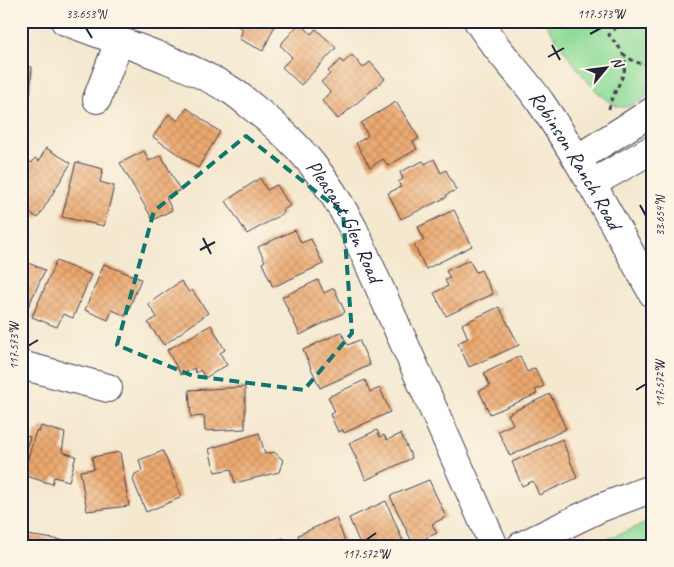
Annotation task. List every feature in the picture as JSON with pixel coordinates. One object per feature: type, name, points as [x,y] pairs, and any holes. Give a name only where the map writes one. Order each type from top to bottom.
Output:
[{"type":"street","name":"Pleasant Glen Road","points":[[65,21],[166,59],[228,88],[274,123],[309,158],[335,194],[353,228],[494,546]]},
{"type":"street","name":"Robinson Ranch Road","points":[[477,26],[540,102],[577,159],[653,294]]},
{"type":"street","points":[[97,99],[119,42]]},
{"type":"street","points":[[577,159],[653,111]]},
{"type":"street","points":[[591,184],[653,149]]},
{"type":"street","points":[[21,365],[108,388]]},
{"type":"street","points":[[521,546],[600,508],[653,488]]},
{"type":"path","points":[[622,21],[609,35],[623,54],[635,62],[648,65],[653,58]]},
{"type":"path","points":[[620,133],[608,115],[615,90],[625,75],[623,54]]},
{"type":"highlighted area","points":[[246,136],[343,213],[352,333],[304,390],[193,376],[117,345],[154,211]]},
{"type":"green space","points":[[544,21],[653,21],[653,92],[636,103],[625,107],[615,105],[604,98],[569,58]]},
{"type":"green space","points":[[653,520],[653,546],[591,546]]},
{"type":"building","points":[[227,21],[277,21],[263,51],[239,39],[243,29]]},
{"type":"building","points":[[300,23],[311,34],[316,29],[336,48],[301,85],[282,67],[292,57],[280,45]]},
{"type":"building","points":[[352,55],[363,68],[370,62],[385,79],[338,119],[322,101],[330,92],[321,82],[330,74],[328,71],[341,60],[343,63]]},
{"type":"building","points":[[21,67],[32,67],[30,93],[21,93]]},
{"type":"building","points":[[396,102],[419,138],[413,142],[417,149],[388,166],[383,159],[370,167],[356,143],[368,136],[361,123]]},
{"type":"building","points":[[24,108],[27,132],[21,133],[21,109]]},
{"type":"building","points":[[187,108],[220,132],[198,168],[153,137],[169,114],[178,121]]},
{"type":"building","points":[[46,148],[71,163],[38,218],[21,208],[21,193],[24,188],[21,187],[21,165],[25,159],[32,163],[35,158],[39,161]]},
{"type":"building","points":[[144,151],[149,161],[161,155],[180,190],[166,197],[172,210],[153,220],[120,163]]},
{"type":"building","points":[[434,159],[441,173],[446,170],[456,190],[446,195],[447,197],[401,219],[388,193],[401,187],[398,182],[403,179],[400,172],[423,161],[425,164]]},
{"type":"building","points":[[76,162],[103,169],[100,182],[114,186],[104,226],[62,217]]},
{"type":"building","points":[[260,178],[267,190],[277,185],[290,206],[283,210],[284,213],[247,234],[226,201]]},
{"type":"building","points":[[454,210],[472,246],[426,269],[414,245],[424,240],[418,227]]},
{"type":"building","points":[[295,230],[301,243],[311,239],[323,264],[273,287],[262,263],[265,261],[258,247]]},
{"type":"building","points":[[21,260],[45,270],[23,318],[21,317]]},
{"type":"building","points":[[469,260],[476,272],[481,270],[493,294],[446,316],[434,293],[448,286],[445,280],[450,278],[446,271]]},
{"type":"building","points":[[56,261],[91,275],[73,318],[63,314],[57,327],[32,317]]},
{"type":"building","points":[[104,264],[141,279],[126,316],[112,310],[108,320],[85,310]]},
{"type":"building","points":[[318,280],[324,293],[334,288],[345,312],[300,335],[282,297]]},
{"type":"building","points":[[181,281],[189,292],[192,290],[208,313],[164,345],[148,323],[157,317],[148,304]]},
{"type":"building","points":[[499,307],[519,345],[469,367],[458,343],[468,338],[462,324]]},
{"type":"building","points":[[211,325],[225,350],[220,353],[227,365],[205,378],[200,370],[196,373],[194,368],[181,375],[167,350]]},
{"type":"building","points":[[341,332],[348,345],[359,340],[370,365],[320,388],[303,350]]},
{"type":"building","points":[[520,356],[527,372],[535,368],[544,386],[535,390],[537,394],[490,414],[479,391],[490,386],[484,373]]},
{"type":"building","points":[[365,380],[370,392],[380,388],[390,412],[344,433],[343,430],[338,432],[330,414],[335,412],[328,397]]},
{"type":"building","points":[[245,387],[245,429],[205,431],[204,416],[191,417],[189,390]]},
{"type":"building","points":[[550,394],[566,429],[510,456],[498,431],[513,424],[508,414]]},
{"type":"building","points":[[41,426],[65,433],[62,452],[76,456],[69,481],[54,477],[52,484],[23,475],[36,431],[39,432]]},
{"type":"building","points":[[377,430],[380,437],[384,435],[387,440],[401,434],[412,458],[366,480],[349,443]]},
{"type":"building","points":[[259,433],[265,454],[274,452],[283,460],[279,472],[235,483],[231,469],[215,472],[209,449]]},
{"type":"building","points":[[21,434],[30,437],[21,461]]},
{"type":"building","points":[[562,439],[577,478],[539,495],[533,481],[522,486],[512,462]]},
{"type":"building","points":[[163,451],[182,497],[146,512],[133,480],[135,474],[142,471],[139,460]]},
{"type":"building","points":[[120,452],[129,506],[87,511],[80,471],[94,469],[92,457]]},
{"type":"building","points":[[429,480],[446,517],[432,524],[437,533],[413,544],[390,496]]},
{"type":"building","points":[[386,501],[405,546],[361,546],[349,518]]},
{"type":"building","points":[[336,518],[347,546],[302,546],[298,535]]},
{"type":"building","points":[[26,535],[68,541],[67,546],[24,546]]},
{"type":"building","points":[[284,538],[286,546],[257,546],[257,545]]}]
